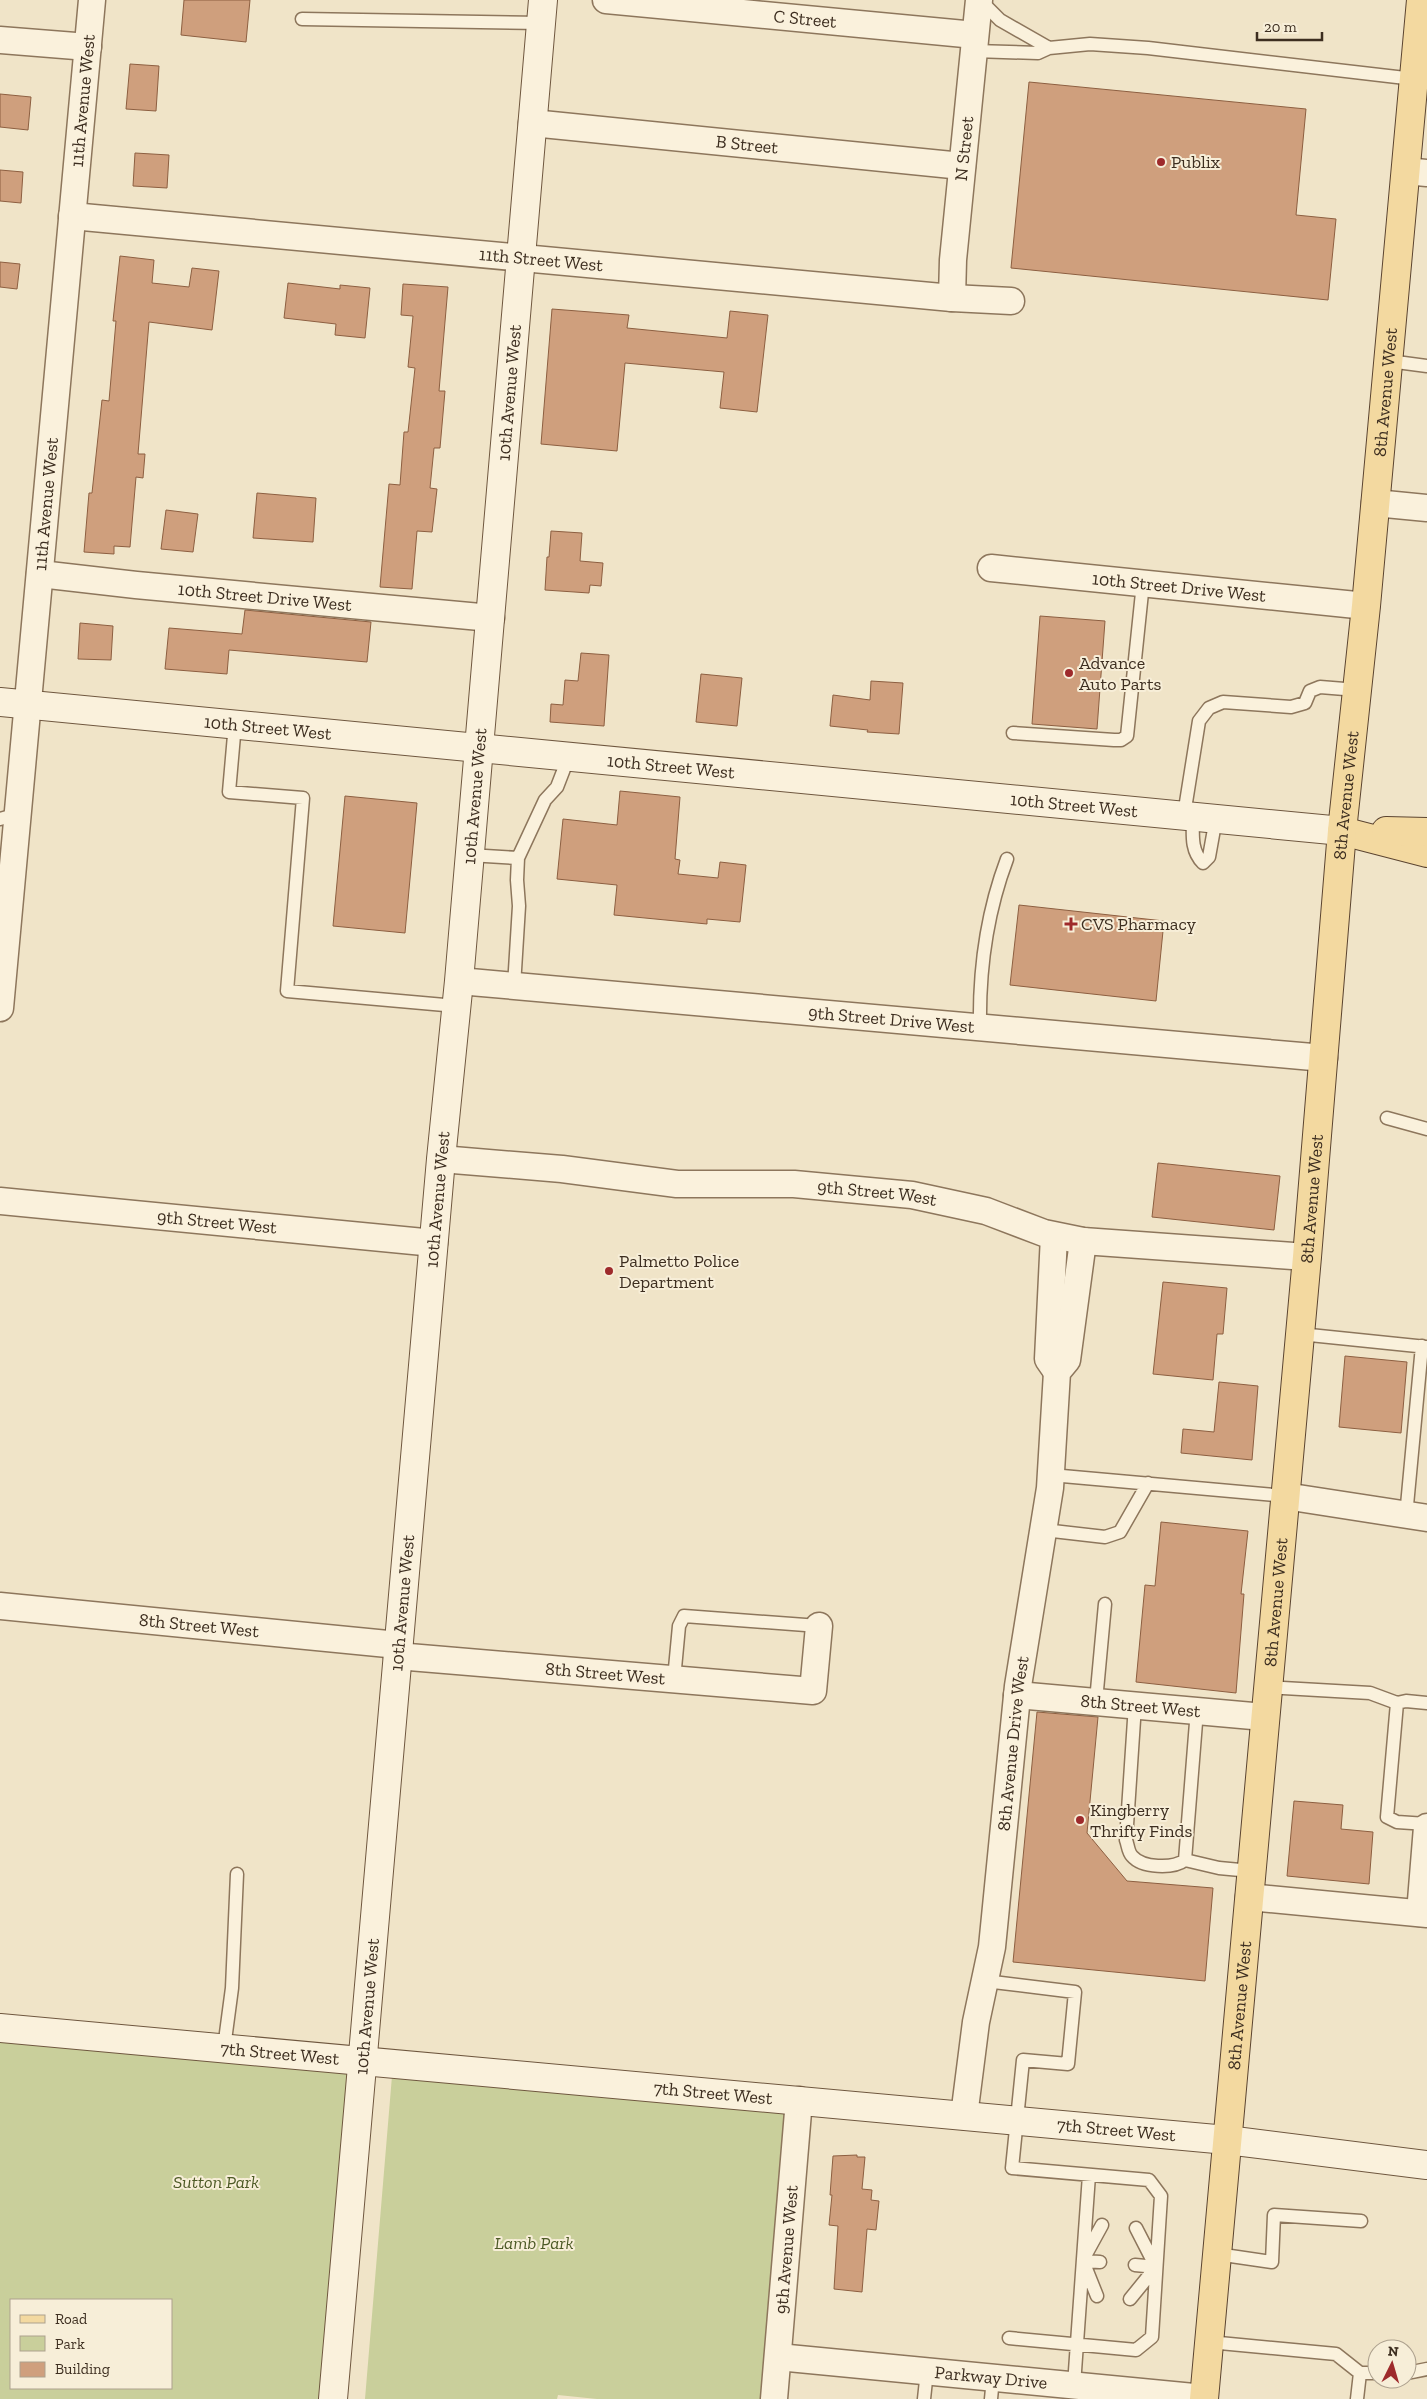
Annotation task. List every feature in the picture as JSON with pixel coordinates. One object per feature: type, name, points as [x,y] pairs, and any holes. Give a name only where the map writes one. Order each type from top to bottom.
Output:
[{"type":"main road","name":"8th Avenue West","points":[[1204,2398],[1264,1716],[1307,1257],[1342,831],[1366,606],[1388,361],[1416,172],[1414,79],[1423,1]]},
{"type":"main road","name":"10th Street West","points":[[1342,831],[1427,832]]},
{"type":"main road","name":"10th Street West","points":[[1342,831],[1427,853]]},
{"type":"street","name":"11th Avenue West","points":[[0,1008],[9,817],[28,705],[92,0]]},
{"type":"street","name":"C Street","points":[[606,0],[975,43]]},
{"type":"street","name":"N Street","points":[[952,298],[953,260],[980,0]]},
{"type":"street","name":"10th Avenue West","points":[[333,2399],[441,1159],[458,993],[477,747],[491,618],[542,11]]},
{"type":"street","points":[[0,40],[88,47]]},
{"type":"street","name":"B Street","points":[[532,123],[962,166]]},
{"type":"street","name":"11th Street West","points":[[72,216],[520,259],[952,298],[1011,301]]},
{"type":"street","points":[[1376,503],[1427,508]]},
{"type":"street","name":"10th Street Drive West","points":[[991,568],[1366,606]]},
{"type":"street","name":"10th Street Drive West","points":[[40,574],[136,585],[491,618]]},
{"type":"street","name":"10th Street West","points":[[0,702],[1342,831]]},
{"type":"street","name":"9th Street Drive West","points":[[458,993],[514,986],[1324,1058]]},
{"type":"street","name":"9th Street West","points":[[441,1159],[562,1169],[677,1184],[794,1184],[912,1196],[986,1211],[1054,1236],[1083,1242],[1307,1257]]},
{"type":"street","name":"9th Street West","points":[[0,1201],[434,1243]]},
{"type":"street","name":"8th Avenue Drive West","points":[[1054,1236],[1048,1359],[1057,1372]]},
{"type":"street","name":"8th Avenue Drive West","points":[[964,2116],[976,2022],[992,1947],[1018,1695],[1051,1475],[1057,1372],[1067,1360],[1083,1242]]},
{"type":"street","points":[[1285,1496],[1417,1518]]},
{"type":"street","name":"8th Street West","points":[[0,1606],[674,1679],[813,1691],[819,1626]]},
{"type":"street","name":"8th Street West","points":[[1018,1695],[1264,1716]]},
{"type":"street","points":[[1250,1884],[1423,1913],[1427,1826]]},
{"type":"street","name":"7th Street West","points":[[0,2028],[1227,2140],[1427,2165]]},
{"type":"street","name":"9th Avenue West","points":[[774,2399],[799,2100]]},
{"type":"street","name":"Parkway Drive","points":[[778,2357],[927,2371],[992,2388],[1074,2386],[1204,2398]]},
{"type":"lane","points":[[980,0],[1000,20],[1049,48]]},
{"type":"lane","points":[[302,19],[542,11]]},
{"type":"lane","points":[[975,43],[1038,52],[1049,48],[1090,44],[1148,48],[1414,79]]},
{"type":"lane","points":[[1388,361],[1427,366]]},
{"type":"lane","points":[[1013,733],[1114,740],[1121,740],[1127,736],[1143,583]]},
{"type":"lane","points":[[1198,816],[1200,721],[1209,708],[1223,702],[1291,707],[1305,703],[1310,690],[1320,687],[1357,690]]},
{"type":"lane","points":[[235,724],[229,792],[303,798],[287,991],[458,993]]},
{"type":"lane","points":[[514,986],[519,906],[516,880],[518,858],[545,800],[557,787],[569,756]]},
{"type":"lane","points":[[469,855],[518,858]]},
{"type":"lane","points":[[980,1027],[979,1003],[984,949],[991,910],[1007,859]]},
{"type":"lane","points":[[1387,1118],[1427,1129]]},
{"type":"lane","points":[[1300,1334],[1425,1346],[1417,1518]]},
{"type":"lane","points":[[1051,1475],[1285,1496]]},
{"type":"lane","points":[[1044,1530],[1105,1537],[1112,1536],[1120,1532],[1148,1483]]},
{"type":"lane","points":[[1096,1702],[1105,1604]]},
{"type":"lane","points":[[674,1679],[679,1626],[684,1616],[819,1626]]},
{"type":"lane","points":[[1267,1687],[1370,1693],[1397,1703],[1406,1701],[1427,1703]]},
{"type":"lane","points":[[1397,1703],[1387,1817],[1397,1822],[1427,1826]]},
{"type":"lane","points":[[1136,1705],[1126,1840],[1130,1854],[1138,1861],[1163,1866],[1178,1865],[1185,1860],[1219,1868],[1250,1884]]},
{"type":"lane","points":[[1185,1860],[1197,1710]]},
{"type":"lane","points":[[224,2048],[232,1988],[238,1874]]},
{"type":"lane","points":[[985,1981],[1075,1992],[1068,2064],[1023,2060],[1012,2168],[1150,2180],[1161,2196],[1152,2336],[1136,2350],[1009,2338]]},
{"type":"lane","points":[[1074,2386],[1089,2175]]},
{"type":"lane","points":[[1217,2254],[1272,2262],[1274,2215],[1361,2221]]},
{"type":"lane","points":[[1097,2296],[1083,2260],[1102,2225]]},
{"type":"lane","points":[[1136,2228],[1156,2267]]},
{"type":"lane","points":[[1083,2260],[1100,2262]]},
{"type":"lane","points":[[1135,2265],[1156,2267]]},
{"type":"lane","points":[[1130,2299],[1156,2267]]},
{"type":"lane","points":[[1209,2342],[1336,2354],[1360,2373],[1367,2373]]},
{"type":"lane","points":[[924,2399],[927,2371]]},
{"type":"lane","points":[[1357,2399],[1360,2373]]},
{"type":"green space","name":"Sutton Park","points":[[0,2036],[355,2067],[324,2399],[0,2399]]},
{"type":"green space","name":"Lamb Park","points":[[392,2076],[792,2107],[764,2399],[597,2399],[558,2395],[557,2399],[365,2399]]},
{"type":"building","points":[[184,0],[250,0],[246,42],[181,35]]},
{"type":"building","points":[[130,64],[159,66],[156,111],[126,109]]},
{"type":"building","name":"Publix","points":[[1029,82],[1306,109],[1296,215],[1336,219],[1328,300],[1011,268]]},
{"type":"building","points":[[0,94],[31,97],[28,130],[0,127]]},
{"type":"building","points":[[135,153],[169,155],[167,188],[133,186]]},
{"type":"building","points":[[0,170],[23,172],[21,203],[0,201]]},
{"type":"building","points":[[120,256],[154,260],[152,283],[189,287],[192,268],[219,271],[212,330],[149,322],[138,454],[145,454],[143,478],[136,477],[130,547],[114,546],[114,554],[84,552],[89,493],[92,493],[102,400],[109,401],[116,321],[113,321]]},
{"type":"building","points":[[0,262],[20,264],[17,289],[0,287]]},
{"type":"building","points":[[288,283],[340,289],[340,285],[370,288],[365,338],[335,335],[336,324],[284,318]]},
{"type":"building","points":[[403,284],[448,287],[439,391],[445,391],[440,448],[434,448],[430,488],[437,489],[432,532],[417,531],[412,589],[380,587],[389,484],[400,485],[404,432],[408,432],[415,368],[408,367],[413,316],[401,315]]},
{"type":"building","points":[[552,309],[629,315],[627,328],[727,338],[730,311],[768,315],[757,412],[720,408],[724,372],[625,363],[617,451],[541,444]]},
{"type":"building","points":[[257,493],[316,498],[313,542],[253,538]]},
{"type":"building","points":[[166,510],[198,514],[193,552],[161,549]]},
{"type":"building","points":[[551,531],[582,533],[580,561],[603,563],[601,586],[590,585],[589,593],[545,590]]},
{"type":"building","points":[[245,610],[371,622],[367,662],[229,650],[227,674],[165,669],[169,628],[242,634]]},
{"type":"building","name":"Advance Auto Parts","points":[[1040,616],[1105,621],[1097,729],[1032,724]]},
{"type":"building","points":[[80,623],[113,626],[111,660],[78,659]]},
{"type":"building","points":[[581,653],[609,655],[604,726],[550,722],[551,704],[563,705],[565,680],[578,681]]},
{"type":"building","points":[[701,674],[742,678],[737,726],[696,722]]},
{"type":"building","points":[[871,681],[903,683],[899,734],[867,732],[868,730],[830,726],[833,695],[870,700]]},
{"type":"building","points":[[620,791],[680,797],[675,859],[680,860],[678,874],[718,878],[720,862],[746,865],[740,922],[707,919],[707,924],[614,915],[617,885],[557,879],[563,819],[617,825]]},
{"type":"building","points":[[345,796],[417,803],[405,933],[333,926]]},
{"type":"building","name":"CVS Pharmacy","points":[[1019,905],[1164,921],[1156,1001],[1010,985]]},
{"type":"building","points":[[1158,1163],[1280,1176],[1274,1230],[1152,1217]]},
{"type":"building","points":[[1163,1282],[1227,1288],[1223,1334],[1217,1334],[1213,1380],[1153,1374]]},
{"type":"building","points":[[1345,1356],[1407,1362],[1401,1433],[1339,1427]]},
{"type":"building","points":[[1219,1382],[1258,1386],[1252,1460],[1181,1453],[1183,1429],[1214,1432]]},
{"type":"building","points":[[1161,1522],[1248,1531],[1241,1594],[1244,1594],[1236,1693],[1136,1682],[1145,1585],[1155,1586]]},
{"type":"building","points":[[1037,1712],[1098,1717],[1087,1833],[1127,1881],[1213,1888],[1205,1981],[1013,1962]]},
{"type":"building","points":[[1294,1801],[1343,1805],[1341,1829],[1373,1832],[1369,1884],[1287,1876]]},
{"type":"building","points":[[857,2155],[857,2157],[865,2157],[862,2189],[872,2190],[871,2200],[879,2201],[876,2230],[867,2229],[862,2292],[834,2289],[838,2226],[829,2225],[833,2156]]},
{"type":"place","name":"Publix","points":[[1161,162]]},
{"type":"place","name":"Advance Auto Parts","points":[[1069,673]]},
{"type":"place","name":"CVS Pharmacy","points":[[1071,924]]},
{"type":"place","name":"Palmetto Police Department","points":[[609,1271]]},
{"type":"place","name":"Kingberry Thrifty Finds","points":[[1080,1820]]}]
